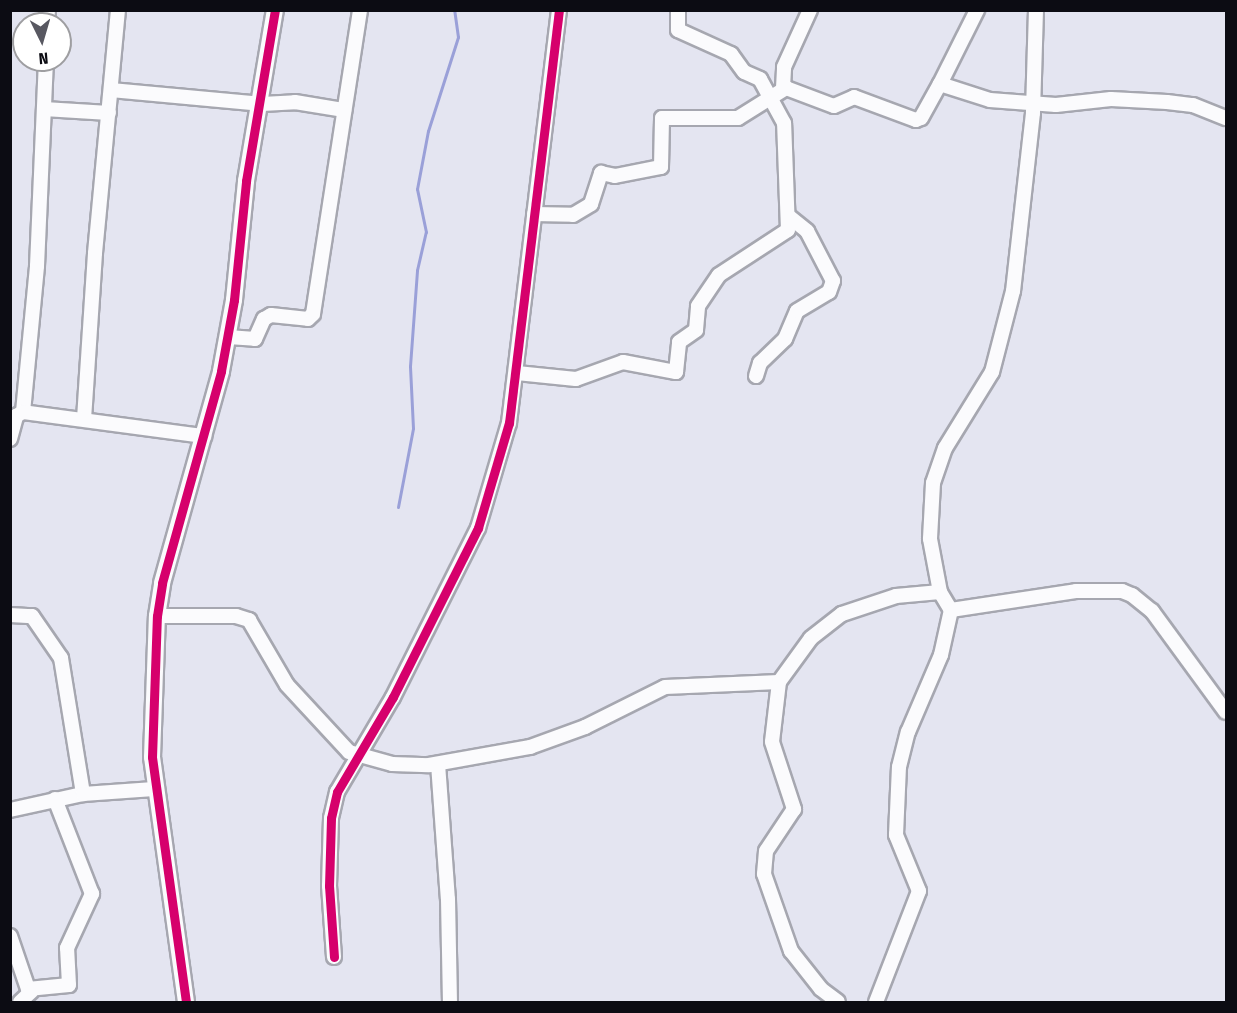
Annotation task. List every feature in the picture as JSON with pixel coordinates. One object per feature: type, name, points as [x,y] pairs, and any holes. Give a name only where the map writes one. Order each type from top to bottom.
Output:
[{"type":"street","points":[[84,419],[95,253],[118,10]]},
{"type":"street","points":[[186,1002],[154,789],[157,616],[162,583],[204,436],[228,337],[246,181],[262,104],[275,10]]},
{"type":"street","points":[[228,337],[255,339],[264,319],[271,315],[308,319],[313,314],[360,10]]},
{"type":"street","points":[[334,957],[328,886],[330,818],[337,792],[393,698],[478,528],[509,423],[517,373],[559,10]]},
{"type":"street","points":[[517,373],[576,379],[623,362],[676,372],[679,342],[696,330],[697,308],[722,272],[785,233],[790,217],[786,130],[760,79],[744,72],[731,54],[678,30],[678,10]]},
{"type":"street","points":[[534,214],[573,215],[591,204],[601,173],[615,176],[662,167],[662,118],[734,118],[771,99],[783,88],[784,67],[810,10]]},
{"type":"street","points":[[783,88],[834,105],[854,97],[916,120],[921,118],[977,10]]},
{"type":"street","points":[[876,1002],[918,900],[916,880],[896,835],[899,767],[908,732],[941,655],[951,610],[940,592],[930,539],[933,483],[945,448],[995,364],[1013,291],[1034,104],[1036,10]]},
{"type":"street","points":[[23,412],[37,266],[46,72]]},
{"type":"street","points":[[940,84],[979,98],[1034,104],[1111,99],[1167,102],[1193,105],[1227,118]]},
{"type":"street","points":[[111,90],[262,104],[295,102],[344,110]]},
{"type":"street","points":[[44,109],[109,113]]},
{"type":"street","points":[[756,376],[760,363],[785,339],[797,311],[829,292],[833,280],[807,231],[790,217]]},
{"type":"street","points":[[10,439],[16,416],[23,412],[204,436]]},
{"type":"street","points":[[951,610],[1076,591],[1122,591],[1152,611],[1226,711]]},
{"type":"street","points":[[838,1002],[821,989],[791,951],[764,874],[766,851],[794,809],[772,742],[779,682],[811,638],[842,614],[896,596],[940,592]]},
{"type":"street","points":[[10,615],[32,616],[61,658],[83,794]]},
{"type":"street","points":[[157,616],[236,616],[249,620],[287,685],[324,729],[357,757],[392,764],[438,764],[530,747],[585,727],[665,687],[779,682]]},
{"type":"street","points":[[438,764],[448,899],[450,1002]]},
{"type":"street","points":[[10,810],[55,798],[154,789]]},
{"type":"street","points":[[20,1002],[32,991],[69,985],[67,948],[91,902],[81,859],[55,798]]},
{"type":"street","points":[[10,936],[24,986],[32,991]]},
{"type":"waterway","points":[[398,507],[413,428],[410,366],[417,270],[426,232],[417,189],[428,131],[458,37],[454,10]]},
{"type":"cycle path","points":[[186,1002],[152,757],[157,616],[162,583],[221,371],[234,300],[246,181],[275,10]]},
{"type":"cycle path","points":[[334,957],[329,886],[331,818],[337,792],[393,697],[478,528],[509,423],[559,10]]}]
